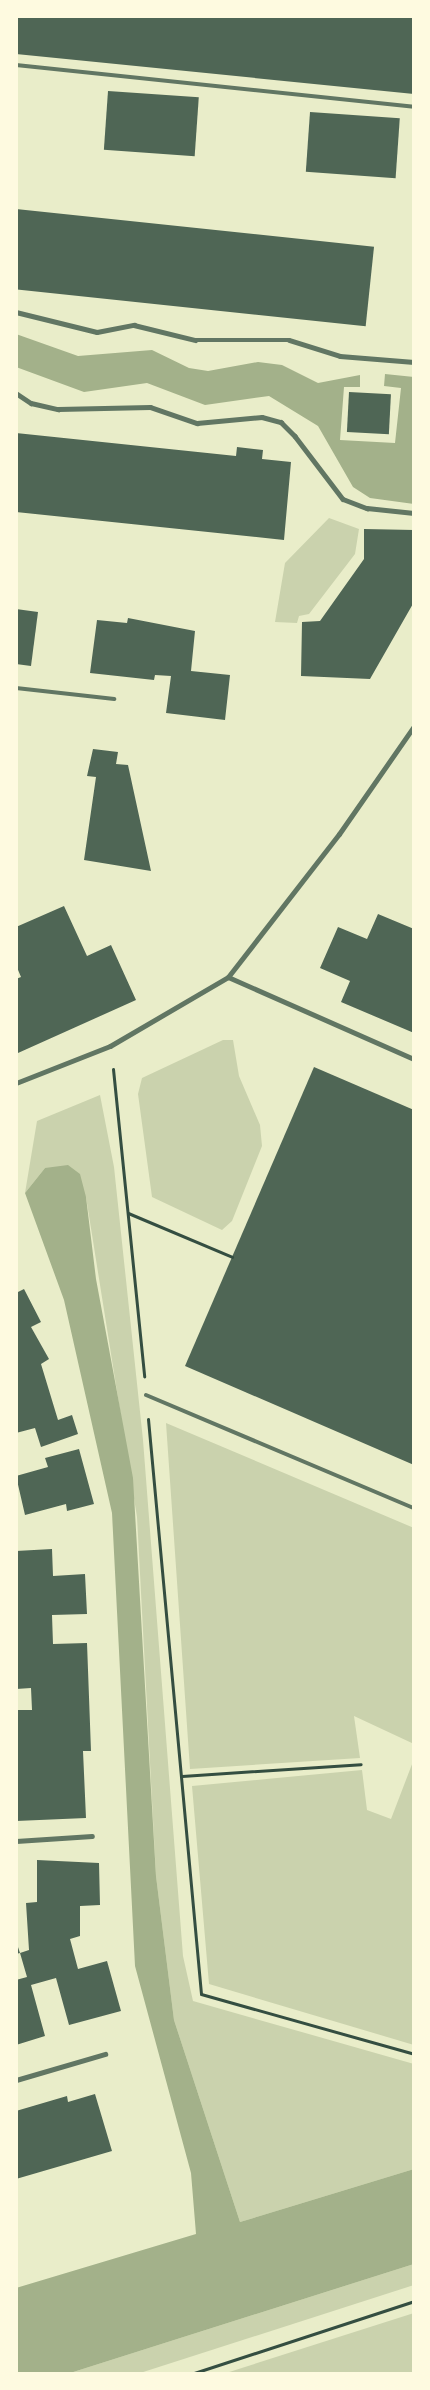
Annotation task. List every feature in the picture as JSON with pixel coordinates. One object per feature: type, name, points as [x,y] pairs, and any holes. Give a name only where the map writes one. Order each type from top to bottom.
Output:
[{"type":"street","points":[[16,312],[97,332],[134,325],[195,340],[289,340],[340,356],[414,362]]},
{"type":"street","points":[[16,393],[31,403],[58,409],[150,407],[198,423],[262,417],[281,422],[295,436],[343,498],[366,508],[414,513]]},
{"type":"street","points":[[16,1083],[110,1046],[228,976],[340,834],[414,726]]},
{"type":"street","points":[[228,976],[414,1059]]},
{"type":"street","points":[[16,1841],[92,1836]]},
{"type":"street","points":[[16,2080],[105,2054]]},
{"type":"lane","points":[[16,65],[414,107]]},
{"type":"lane","points":[[16,688],[114,699]]},
{"type":"lane","points":[[146,1396],[414,1508]]},
{"type":"path","points":[[128,1213],[232,1257]]},
{"type":"path","points":[[361,1764],[182,1776],[201,1994],[414,2054]]},
{"type":"path","points":[[191,2374],[414,2301]]},
{"type":"shaded area","points":[[16,334],[78,356],[152,350],[189,368],[208,371],[258,362],[282,365],[318,383],[360,375],[360,387],[344,387],[340,440],[395,443],[401,388],[384,386],[385,374],[414,377],[414,504],[370,498],[353,487],[318,426],[269,396],[205,405],[147,383],[84,392],[16,367]]},
{"type":"shaded area","points":[[329,518],[359,529],[355,554],[309,614],[299,616],[297,623],[275,622],[285,563]]},
{"type":"shaded area","points":[[223,1040],[233,1040],[239,1076],[260,1125],[262,1146],[232,1221],[222,1230],[152,1197],[138,1094],[142,1078]]},
{"type":"shaded area","points":[[100,1095],[114,1167],[143,1440],[183,1956],[193,2001],[414,2064],[414,2169],[240,2222],[174,2020],[156,1876],[137,1517],[86,1197],[45,1168],[25,1193],[37,1121]]},
{"type":"shaded area","points":[[68,1165],[80,1174],[86,1197],[96,1279],[133,1478],[156,1876],[174,2020],[240,2222],[414,2169],[414,2264],[67,2374],[16,2374],[16,2288],[196,2234],[191,2173],[135,1966],[112,1513],[64,1300],[25,1193],[45,1168]]},
{"type":"shaded area","points":[[166,1423],[414,1528],[414,1744],[354,1716],[360,1758],[190,1769]]},
{"type":"shaded area","points":[[414,1759],[414,2045],[209,1984],[192,1786],[362,1770],[367,1810],[391,1819]]},
{"type":"shaded area","points":[[414,2264],[414,2285],[137,2374],[67,2374]]},
{"type":"shaded area","points":[[414,2313],[414,2374],[223,2374]]},
{"type":"building","points":[[16,16],[414,16],[414,94],[16,54]]},
{"type":"building","points":[[108,91],[199,97],[195,156],[104,150]]},
{"type":"building","points":[[310,112],[400,118],[396,178],[306,172]]},
{"type":"building","points":[[16,209],[374,247],[366,326],[16,289]]},
{"type":"building","points":[[349,392],[391,394],[389,434],[347,432]]},
{"type":"building","points":[[16,433],[236,456],[237,447],[263,450],[262,459],[291,462],[284,540],[16,512]]},
{"type":"building","points":[[364,529],[414,530],[414,602],[370,679],[301,676],[302,622],[320,621],[364,559]]},
{"type":"building","points":[[16,609],[38,612],[31,666],[16,664]]},
{"type":"building","points":[[128,618],[195,631],[191,671],[230,675],[225,720],[166,713],[171,676],[155,675],[154,680],[90,673],[97,620],[127,623]]},
{"type":"building","points":[[93,749],[118,752],[116,764],[128,765],[151,871],[84,860],[96,777],[87,776]]},
{"type":"building","points":[[64,906],[87,956],[111,945],[136,1000],[18,1053],[16,979],[21,977],[16,965],[16,927]]},
{"type":"building","points":[[378,914],[414,929],[414,1033],[341,1002],[350,981],[320,968],[338,927],[367,939]]},
{"type":"building","points":[[314,1067],[414,1110],[414,1465],[185,1366]]},
{"type":"building","points":[[24,1289],[41,1322],[31,1327],[49,1359],[41,1364],[58,1420],[72,1415],[78,1434],[41,1447],[35,1428],[16,1433],[16,1293]]},
{"type":"building","points":[[79,1449],[94,1504],[67,1511],[66,1504],[25,1515],[16,1476],[48,1467],[45,1458]]},
{"type":"building","points":[[52,1549],[53,1576],[85,1574],[87,1614],[52,1615],[53,1644],[87,1643],[91,1751],[83,1751],[86,1818],[16,1821],[16,1710],[32,1710],[31,1688],[16,1689],[16,1551]]},
{"type":"building","points":[[37,1860],[99,1863],[100,1905],[80,1906],[80,1936],[70,1939],[78,1969],[107,1961],[121,2011],[69,2025],[56,1978],[31,1985],[45,2036],[16,2045],[16,1980],[27,1977],[20,1953],[29,1950],[26,1903],[37,1902]]},
{"type":"building","points":[[16,1941],[20,1953],[16,1954]]},
{"type":"building","points":[[95,2094],[112,2151],[16,2179],[16,2111],[67,2096],[68,2102]]}]
